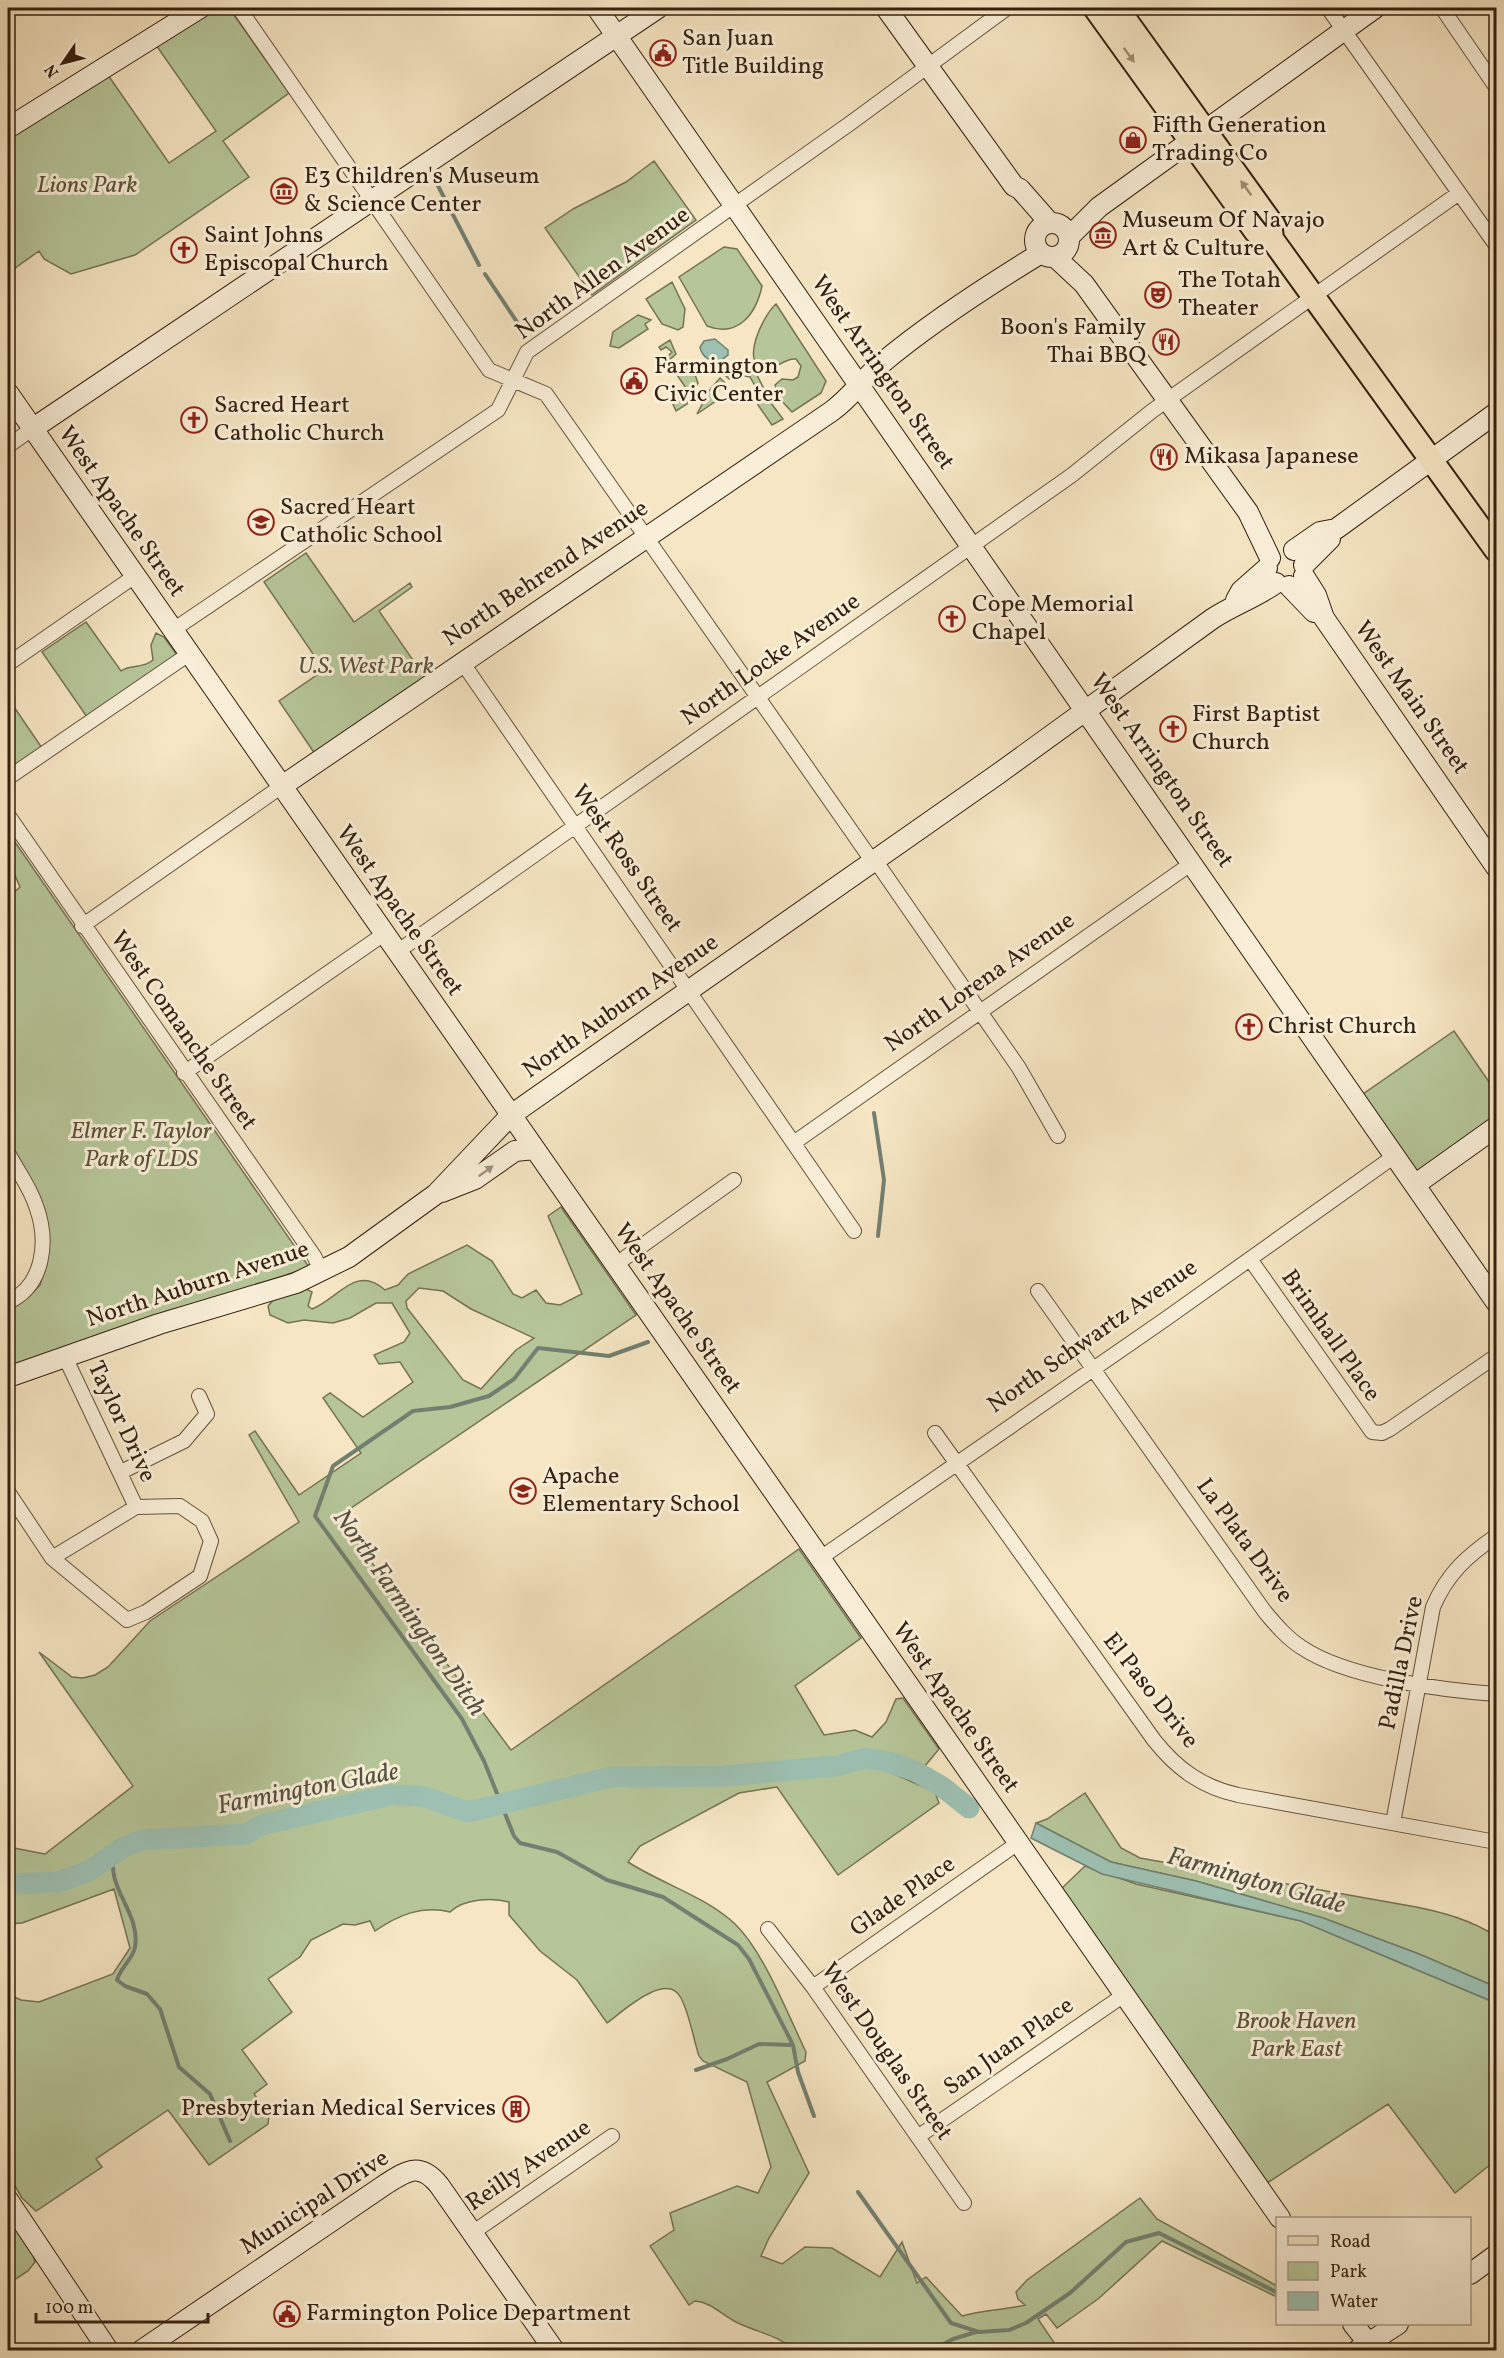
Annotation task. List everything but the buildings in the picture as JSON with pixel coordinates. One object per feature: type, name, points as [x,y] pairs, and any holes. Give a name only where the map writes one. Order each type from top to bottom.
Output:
[{"type":"main road","points":[[8,128],[200,8]]},
{"type":"main road","name":"West Arrington Street","points":[[597,8],[1088,710],[1497,1302]]},
{"type":"main road","points":[[32,429],[657,8]]},
{"type":"main road","name":"West Main Street","points":[[886,8],[1014,186],[1015,193],[1052,239],[1286,567],[1316,595],[1324,618],[1497,867]]},
{"type":"main road","points":[[1095,8],[1270,221],[1272,239],[1497,550]]},
{"type":"main road","points":[[1117,8],[1198,136]]},
{"type":"main road","points":[[1052,239],[1100,207],[1375,8]]},
{"type":"main road","name":"North Behrend Avenue","points":[[282,786],[832,411],[849,398],[881,363],[1052,239]]},
{"type":"main road","name":"West Apache Street","points":[[8,393],[1279,2217]]},
{"type":"main road","name":"North Auburn Avenue","points":[[8,1377],[159,1324],[296,1283],[322,1272],[381,1236],[436,1194],[511,1115],[1088,710],[1233,605],[1241,591],[1314,553],[1328,543],[1336,529],[1497,413]]},
{"type":"main road","points":[[1416,1184],[1497,1127]]},
{"type":"main road","points":[[436,1194],[475,1179],[515,1151],[534,1149]]},
{"type":"main road","name":"Municipal Drive","points":[[142,2350],[377,2190],[410,2171],[420,2170],[432,2176],[554,2350]]},
{"type":"main road","points":[[8,2200],[108,2350]]},
{"type":"main road","points":[[1471,2273],[1497,2255]]},
{"type":"main road","points":[[1354,2325],[1367,2348],[1397,2325]]},
{"type":"street","points":[[239,8],[489,370],[546,394],[979,1010],[1019,1068],[1059,1136]]},
{"type":"street","name":"North Allen Avenue","points":[[173,630],[498,410],[527,352],[735,206],[1006,8]]},
{"type":"street","points":[[1328,8],[1497,245]]},
{"type":"street","points":[[1442,8],[1497,87]]},
{"type":"street","name":"North Locke Avenue","points":[[397,952],[1072,475],[1167,399],[1459,193]]},
{"type":"street","points":[[8,446],[32,429]]},
{"type":"street","points":[[8,664],[135,576]]},
{"type":"street","points":[[8,778],[189,654]]},
{"type":"street","name":"West Ross Street","points":[[462,662],[795,1142],[854,1231]]},
{"type":"street","name":"North Behrend Avenue","points":[[82,926],[282,786]]},
{"type":"street","name":"West Comanche Street","points":[[8,815],[82,926],[314,1256],[322,1272]]},
{"type":"street","name":"North Lorena Avenue","points":[[795,1142],[979,1010],[1192,863]]},
{"type":"street","points":[[184,1073],[384,934]]},
{"type":"street","points":[[8,1153],[36,1203],[41,1250],[40,1267],[29,1289],[8,1302]]},
{"type":"street","name":"North Schwartz Avenue","points":[[819,1559],[1396,1155]]},
{"type":"street","points":[[615,1265],[734,1180]]},
{"type":"street","name":"Brimhall Place","points":[[1250,1259],[1365,1425],[1377,1433],[1390,1429],[1497,1356]]},
{"type":"street","name":"La Plata Drive","points":[[1038,1291],[1265,1612],[1287,1635],[1301,1647],[1336,1665],[1420,1684],[1497,1694]]},
{"type":"street","name":"Taylor Drive","points":[[65,1357],[136,1507]]},
{"type":"street","points":[[121,1472],[184,1441],[207,1414],[199,1396]]},
{"type":"street","name":"El Paso Drive","points":[[935,1433],[1154,1740],[1173,1762],[1200,1781],[1221,1791],[1497,1842]]},
{"type":"street","points":[[8,1492],[52,1558],[128,1620],[146,1612],[200,1576],[211,1541],[202,1521],[180,1506],[136,1507],[52,1558]]},
{"type":"street","name":"Padilla Drive","points":[[1394,1824],[1430,1621],[1439,1593],[1462,1561],[1497,1536]]},
{"type":"street","name":"Glade Place","points":[[813,1987],[1018,1843]]},
{"type":"street","name":"West Douglas Street","points":[[768,1929],[813,1987],[964,2203]]},
{"type":"street","name":"San Juan Place","points":[[919,2136],[1124,1995]]},
{"type":"street","name":"Reilly Avenue","points":[[472,2233],[612,2136]]},
{"type":"green space","name":"Lions Park","points":[[216,8],[229,8],[289,93],[223,141],[249,177],[135,255],[71,274],[44,259],[39,251],[8,273],[8,138],[108,75],[169,163],[216,131],[156,45]]},
{"type":"green space","points":[[654,161],[696,220],[592,295],[545,228],[573,209],[626,182]]},
{"type":"green space","points":[[724,247],[737,249],[762,286],[755,306],[744,321],[728,329],[718,329],[707,326],[679,277]]},
{"type":"green space","points":[[672,282],[685,309],[683,327],[678,330],[662,324],[646,299]]},
{"type":"green space","points":[[776,304],[826,381],[821,393],[792,412],[781,400],[775,385],[782,379],[793,380],[798,377],[801,366],[796,359],[766,369],[758,365],[754,359],[754,349],[760,328]]},
{"type":"green space","points":[[638,315],[651,320],[645,324],[648,329],[619,348],[610,346],[613,332]]},
{"type":"green space","points":[[670,340],[676,354],[668,361],[666,358],[672,352],[666,347],[661,350],[659,347]]},
{"type":"green space","points":[[686,367],[694,372],[698,383],[687,404],[676,411],[672,402],[688,391],[675,372]]},
{"type":"green space","points":[[742,370],[757,375],[771,403],[783,419],[772,425],[758,405],[755,386],[750,377],[740,375],[729,379],[725,375]]},
{"type":"green space","points":[[720,378],[725,383],[713,396],[716,401],[697,414],[709,391]]},
{"type":"green space","name":"U.S. West Park","points":[[306,553],[354,622],[410,583],[412,587],[379,611],[426,679],[315,754],[279,701],[324,670],[264,582]]},
{"type":"green space","points":[[86,622],[121,671],[145,665],[153,660],[151,645],[156,633],[164,637],[177,655],[87,717],[42,652]]},
{"type":"green space","points":[[8,698],[42,748],[8,771]]},
{"type":"green space","name":"Elmer F. Taylor Park of LDS","points":[[8,832],[309,1267],[8,1371],[8,1311],[40,1285],[47,1263],[37,1196],[8,1142],[8,894],[20,887],[8,859]]},
{"type":"green space","points":[[1454,1031],[1496,1092],[1496,1118],[1417,1171],[1363,1094]]},
{"type":"green space","points":[[561,1207],[636,1315],[338,1517],[511,1750],[799,1549],[861,1638],[795,1686],[824,1735],[855,1730],[872,1737],[886,1722],[896,1699],[903,1698],[939,1749],[925,1766],[928,1774],[896,1758],[869,1751],[841,1762],[722,1774],[604,1774],[557,1789],[522,1794],[477,1808],[462,1807],[412,1787],[400,1788],[327,1809],[283,1812],[245,1830],[142,1837],[110,1849],[87,1865],[57,1877],[32,1882],[8,1881],[8,1847],[45,1854],[133,1786],[39,1652],[72,1677],[83,1678],[95,1675],[108,1667],[150,1621],[299,1522],[249,1435],[255,1431],[299,1495],[361,1453],[323,1398],[330,1393],[363,1417],[413,1382],[400,1362],[379,1364],[374,1355],[404,1342],[410,1333],[392,1303],[376,1303],[350,1318],[333,1323],[304,1320],[288,1323],[270,1315],[268,1306],[276,1297],[305,1288],[312,1292],[308,1306],[312,1309],[356,1282],[365,1280],[385,1290],[398,1285],[408,1274],[467,1245],[492,1261],[513,1294],[522,1298],[536,1290],[546,1303],[560,1305],[582,1294],[548,1216]],"holes":[[[419,1288],[443,1291],[471,1309],[534,1338],[516,1350],[481,1389],[463,1380],[407,1308],[406,1301]]]},
{"type":"green space","points":[[872,1764],[935,1792],[939,1803],[838,1875],[777,1787],[739,1793],[640,1846],[628,1862],[697,1898],[735,1924],[746,1936],[765,1967],[806,2052],[805,2061],[767,2082],[809,2173],[769,2238],[761,2256],[782,2264],[805,2247],[832,2248],[880,2277],[902,2242],[917,2283],[926,2277],[962,2316],[1025,2305],[1018,2299],[1016,2292],[1027,2280],[1140,2198],[1157,2219],[1276,2285],[1276,2297],[1162,2241],[1098,2299],[1057,2328],[1046,2314],[1038,2319],[1055,2344],[1045,2350],[795,2350],[774,2337],[736,2322],[706,2304],[695,2301],[689,2305],[650,2246],[674,2230],[670,2213],[737,2186],[758,2193],[771,2167],[747,2082],[703,2061],[699,2056],[684,2005],[674,1991],[666,1989],[644,1996],[607,2023],[577,1980],[540,1951],[509,1915],[509,1902],[494,1900],[478,1900],[462,1904],[450,1912],[430,1910],[411,1913],[392,1920],[375,1931],[370,1921],[355,1925],[343,1924],[311,1940],[300,1957],[268,1979],[292,2012],[242,2050],[267,2084],[254,2094],[269,2115],[268,2124],[209,2165],[168,2110],[96,2159],[102,2167],[36,2211],[22,2198],[8,2174],[8,1994],[21,2000],[39,2002],[113,1974],[130,1948],[114,1889],[22,1923],[8,1924],[8,1888],[45,1887],[73,1882],[130,1849],[147,1842],[244,1837],[265,1827],[347,1810],[391,1797],[427,1800],[460,1817],[475,1820],[527,1801],[612,1778],[723,1778],[783,1772],[829,1772]]},
{"type":"green space","points":[[1085,1793],[1121,1848],[1140,1858],[1416,1907],[1467,1921],[1496,1936],[1496,1987],[1419,1954],[1323,1918],[1196,1881],[1111,1862],[1036,1823],[1047,1819]]},
{"type":"green space","name":"Brook Haven Park East","points":[[1085,1866],[1136,1884],[1301,1921],[1496,2003],[1496,2160],[1455,2193],[1388,2104],[1267,2183],[1062,1888]]},
{"type":"green space","points":[[8,2213],[33,2254],[35,2262],[28,2271],[8,2284]]},
{"type":"water","points":[[715,339],[728,350],[728,355],[720,361],[707,358],[700,347],[704,341]]},
{"type":"water","points":[[1036,1823],[1111,1862],[1196,1881],[1323,1918],[1419,1954],[1496,1987],[1496,2003],[1301,1921],[1102,1874],[1031,1838]]},
{"type":"waterway","name":"North Farmington Ditch","points":[[435,180],[479,265]]},
{"type":"waterway","name":"North Farmington Ditch","points":[[485,274],[527,337]]},
{"type":"waterway","name":"North Farmington Ditch","points":[[874,1113],[884,1180],[878,1236]]},
{"type":"waterway","name":"North Farmington Ditch","points":[[648,1342],[609,1356],[538,1348],[514,1379],[489,1396],[450,1407],[413,1411],[333,1466],[315,1516],[462,1719],[484,1761],[514,1836],[520,1843],[557,1852],[607,1880],[663,1897],[738,1945],[749,1959],[793,2045],[798,2072],[814,2116]]},
{"type":"waterway","name":"Farmington Glade","points":[[8,1884],[58,1882],[87,1872],[124,1847],[143,1840],[246,1834],[261,1825],[391,1795],[422,1796],[468,1812],[611,1777],[723,1776],[837,1766],[865,1758],[889,1762],[915,1771],[941,1786],[969,1808]]},
{"type":"waterway","points":[[115,1853],[114,1877],[133,1922],[135,1934],[134,1951],[117,1980],[125,1986],[147,1994],[160,2009],[179,2067],[210,2094],[230,2141]]},
{"type":"waterway","points":[[696,2070],[759,2044],[793,2045]]},
{"type":"waterway","name":"North Farmington Ditch","points":[[858,2192],[951,2323],[979,2332],[1009,2330],[1026,2323],[1070,2293],[1126,2242],[1159,2233],[1276,2292]]},
{"type":"waterway","points":[[933,2350],[953,2339],[976,2332]]},
{"type":"place","name":"San Juan Title Building","points":[[663,53]]},
{"type":"place","name":"Fifth Generation Trading Co","points":[[1133,140]]},
{"type":"place","name":"E3 Children's Museum & Science Center","points":[[284,191]]},
{"type":"place","name":"Museum Of Navajo Art & Culture","points":[[1103,235]]},
{"type":"place","name":"Saint Johns Episcopal Church","points":[[184,250]]},
{"type":"place","name":"The Totah Theater","points":[[1158,295]]},
{"type":"place","name":"Boon's Family Thai BBQ","points":[[1166,342]]},
{"type":"place","name":"Farmington Civic Center","points":[[634,381]]},
{"type":"place","name":"Sacred Heart Catholic Church","points":[[194,420]]},
{"type":"place","name":"Mikasa Japanese","points":[[1164,457]]},
{"type":"place","name":"Sacred Heart Catholic School","points":[[261,522]]},
{"type":"place","name":"Cope Memorial Chapel","points":[[952,619]]},
{"type":"place","name":"First Baptist Church","points":[[1173,729]]},
{"type":"place","name":"Christ Church","points":[[1249,1027]]},
{"type":"place","name":"Apache Elementary School","points":[[523,1491]]},
{"type":"place","name":"Presbyterian Medical Services","points":[[516,2109]]},
{"type":"place","name":"Farmington Police Department","points":[[287,2314]]}]
